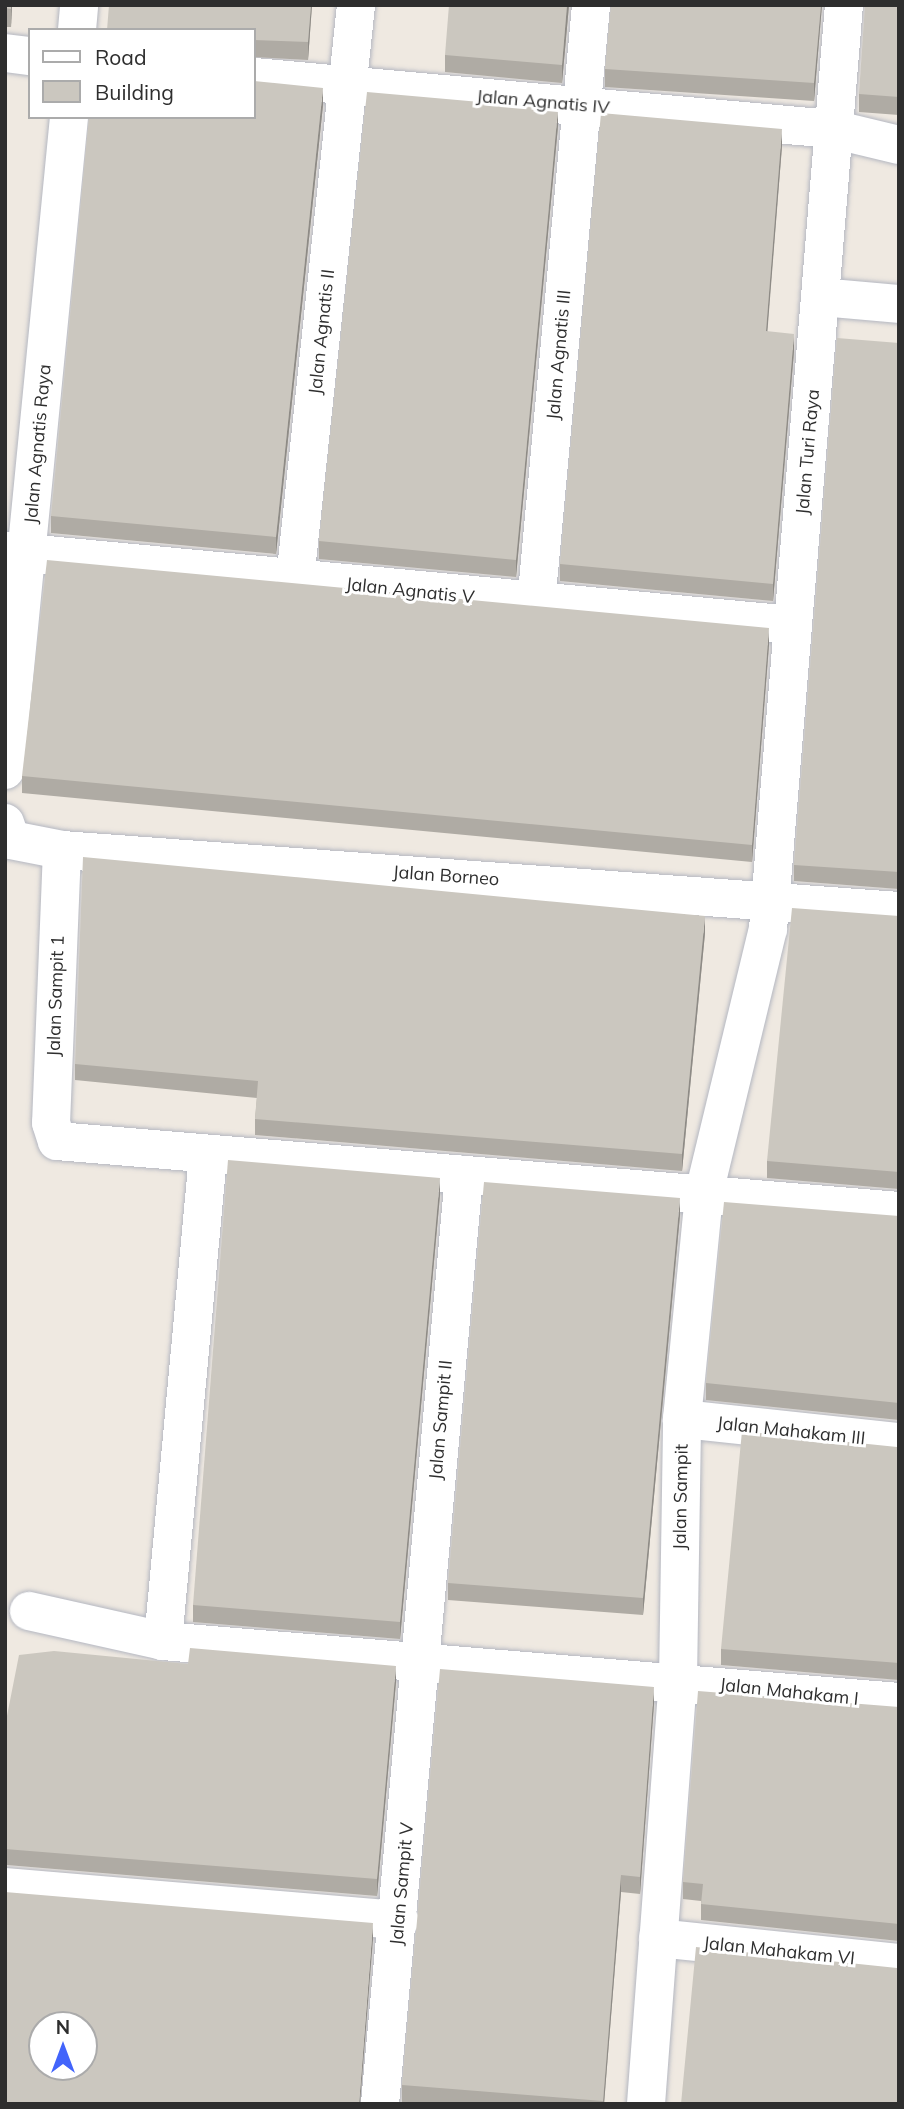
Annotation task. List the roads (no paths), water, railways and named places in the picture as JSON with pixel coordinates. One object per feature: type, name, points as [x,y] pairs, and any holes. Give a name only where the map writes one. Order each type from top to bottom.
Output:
[{"type":"street","points":[[77,28],[79,5]]},
{"type":"street","points":[[349,85],[356,5]]},
{"type":"street","name":"Jalan Agnatis III","points":[[536,604],[591,5]]},
{"type":"street","name":"Jalan Turi Raya","points":[[771,899],[844,5]]},
{"type":"street","points":[[5,53],[28,56]]},
{"type":"street","name":"Jalan Agnatis IV","points":[[256,77],[832,129],[899,145]]},
{"type":"street","name":"Jalan Agnatis II","points":[[295,580],[349,85]]},
{"type":"street","name":"Jalan Agnatis Raya","points":[[5,770],[16,552],[69,119]]},
{"type":"street","points":[[821,297],[899,304]]},
{"type":"street","name":"Jalan Agnatis V","points":[[16,552],[536,604],[792,625]]},
{"type":"street","name":"Jalan Borneo","points":[[5,823],[11,840],[62,850],[771,899],[899,911]]},
{"type":"street","name":"Jalan Sampit 1","points":[[62,850],[51,1124],[57,1141],[208,1154]]},
{"type":"street","name":"Jalan Sampit","points":[[646,2104],[678,1681],[682,1419],[704,1193],[771,899]]},
{"type":"street","points":[[163,1642],[208,1154],[899,1211]]},
{"type":"street","name":"Jalan Sampit II","points":[[419,1665],[464,1175]]},
{"type":"street","name":"Jalan Mahakam III","points":[[682,1419],[899,1442]]},
{"type":"street","name":"Jalan Mahakam I","points":[[29,1611],[163,1642],[419,1665],[678,1681],[899,1702]]},
{"type":"street","name":"Jalan Sampit V","points":[[380,2104],[400,1920],[419,1665]]},
{"type":"street","points":[[5,1887],[400,1920]]},
{"type":"street","name":"Jalan Mahakam VI","points":[[658,1938],[899,1963]]}]
